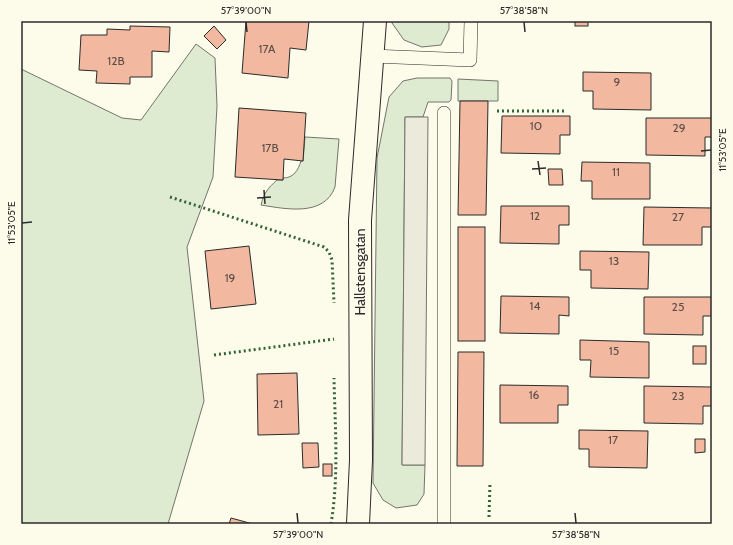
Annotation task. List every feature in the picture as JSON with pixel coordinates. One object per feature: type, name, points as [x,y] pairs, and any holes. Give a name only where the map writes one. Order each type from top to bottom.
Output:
[{"type":"street","name":"Hallstensgatan","points":[[358,524],[361,460],[360,220],[375,21]]},
{"type":"lane","points":[[372,56],[470,60],[471,21]]},
{"type":"lane","points":[[444,112],[444,524]]},
{"type":"green space","points":[[392,21],[449,21],[449,29],[441,45],[422,47],[404,40]]},
{"type":"green space","points":[[196,44],[215,58],[217,106],[213,177],[187,247],[204,401],[168,524],[21,524],[21,69],[122,118],[141,120]]},
{"type":"green space","points":[[417,78],[450,78],[452,81],[451,100],[449,102],[428,102],[423,117],[405,117],[402,465],[425,465],[424,494],[417,505],[396,508],[383,500],[373,483],[377,158],[389,97],[403,81]]},
{"type":"green space","points":[[458,79],[498,81],[498,101],[458,101]]},
{"type":"green space","points":[[305,137],[339,139],[335,187],[330,197],[313,207],[303,209],[261,205],[265,194],[271,186],[277,180],[283,180],[283,178],[293,175],[301,161],[303,161]]},
{"type":"shaded area","points":[[405,117],[428,117],[425,465],[402,465]]},
{"type":"building","points":[[246,21],[309,21],[306,50],[290,48],[288,78],[242,73]]},
{"type":"building","points":[[575,21],[588,21],[588,26],[575,26]]},
{"type":"building","points":[[130,26],[170,27],[169,52],[152,51],[152,77],[130,77],[130,84],[96,83],[97,71],[79,70],[81,35],[107,35],[107,29],[130,30]]},
{"type":"building","points":[[214,26],[226,40],[217,49],[204,36]]},
{"type":"building","points":[[583,72],[651,73],[651,110],[593,109],[593,91],[583,91]]},
{"type":"building","points":[[460,101],[488,101],[486,215],[458,215]]},
{"type":"building","points":[[239,108],[306,113],[303,161],[284,159],[283,180],[235,177]]},
{"type":"building","points":[[502,116],[570,116],[570,135],[560,135],[560,154],[501,153]]},
{"type":"building","points":[[646,118],[712,118],[712,137],[705,137],[705,156],[646,155]]},
{"type":"building","points":[[582,162],[650,163],[650,199],[592,199],[592,181],[581,181]]},
{"type":"building","points":[[548,169],[562,169],[563,185],[549,185]]},
{"type":"building","points":[[501,206],[569,206],[569,225],[559,225],[559,244],[500,243]]},
{"type":"building","points":[[644,207],[712,208],[712,227],[702,227],[702,245],[643,245]]},
{"type":"building","points":[[458,227],[485,227],[485,341],[458,341]]},
{"type":"building","points":[[249,246],[256,304],[211,309],[205,251]]},
{"type":"building","points":[[580,251],[649,252],[648,289],[591,288],[591,270],[580,270]]},
{"type":"building","points":[[501,296],[569,297],[569,316],[559,315],[559,334],[500,333]]},
{"type":"building","points":[[644,297],[712,297],[712,316],[703,316],[703,335],[644,334]]},
{"type":"building","points":[[580,340],[649,342],[649,378],[590,377],[591,360],[580,360]]},
{"type":"building","points":[[693,346],[706,346],[706,364],[693,364]]},
{"type":"building","points":[[458,352],[484,352],[483,466],[457,466]]},
{"type":"building","points":[[297,373],[299,434],[258,435],[257,374]]},
{"type":"building","points":[[500,385],[568,386],[568,405],[558,405],[558,423],[500,423]]},
{"type":"building","points":[[644,386],[712,387],[712,406],[703,406],[703,424],[644,423]]},
{"type":"building","points":[[579,430],[648,431],[647,468],[589,467],[589,449],[579,449]]},
{"type":"building","points":[[695,439],[705,439],[705,452],[695,453]]},
{"type":"building","points":[[302,443],[318,443],[319,467],[303,468]]},
{"type":"building","points":[[323,464],[332,464],[332,476],[323,476]]},
{"type":"building","points":[[231,518],[253,524],[229,524]]},
{"type":"hedge","points":[[497,111],[565,111]]},
{"type":"hedge","points":[[170,197],[324,247],[329,252],[332,260],[334,303]]},
{"type":"hedge","points":[[214,355],[334,339]]},
{"type":"hedge","points":[[331,524],[336,470],[334,378]]},
{"type":"hedge","points":[[489,517],[490,482]]}]
